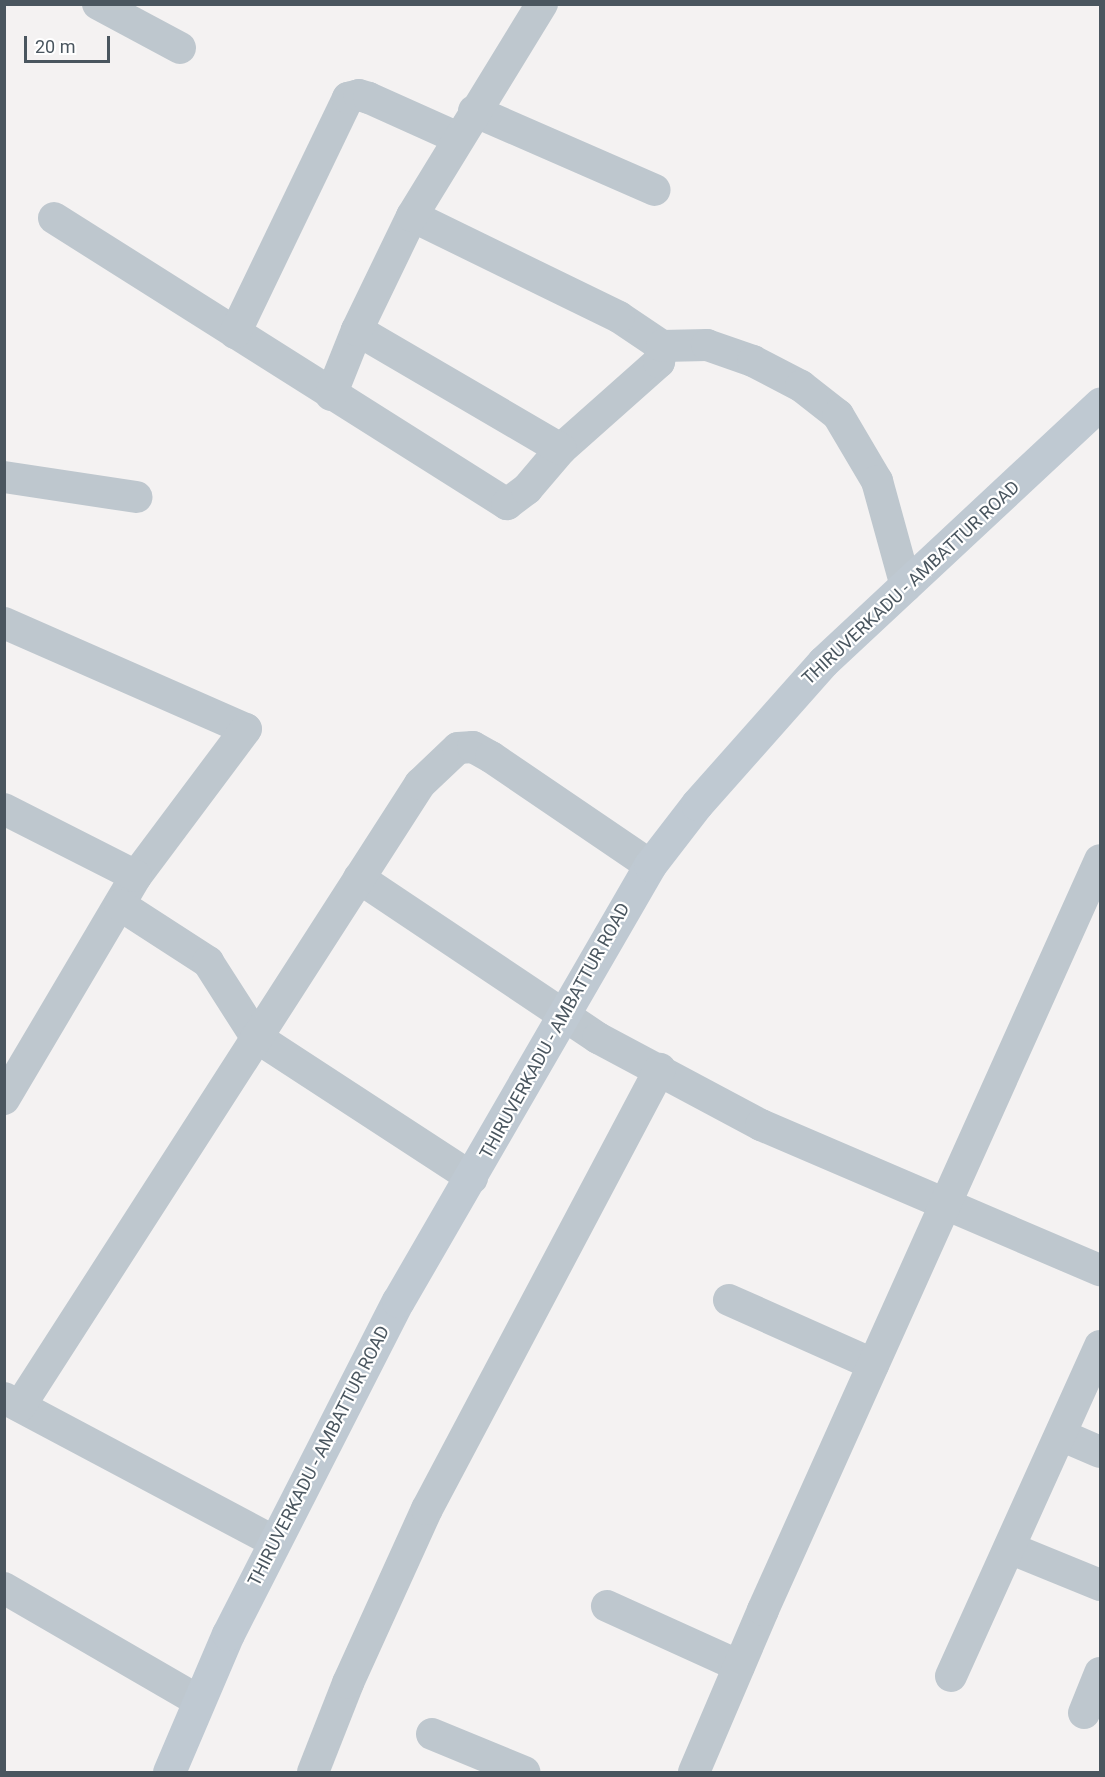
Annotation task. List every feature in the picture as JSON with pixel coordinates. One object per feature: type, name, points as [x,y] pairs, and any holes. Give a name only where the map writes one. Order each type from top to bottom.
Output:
[{"type":"main road","name":"THIRUVERKADU - AMBATTUR ROAD","points":[[169,1773],[197,1700],[398,1302],[472,1178],[563,1013],[650,865],[697,804],[823,662],[1100,407]]},
{"type":"street","points":[[98,4],[180,48]]},
{"type":"street","points":[[332,395],[357,330],[412,216],[474,111],[542,4]]},
{"type":"street","points":[[235,333],[348,98],[359,95],[369,98],[458,138]]},
{"type":"street","points":[[474,111],[655,190]]},
{"type":"street","points":[[412,216],[619,317],[662,346],[707,345],[753,361],[801,386],[838,415],[877,481],[906,586]]},
{"type":"street","points":[[54,218],[507,504],[526,489],[561,449],[659,362],[662,346]]},
{"type":"street","points":[[357,330],[561,449]]},
{"type":"street","points":[[4,477],[137,497]]},
{"type":"street","points":[[4,623],[246,729],[136,876],[4,1099]]},
{"type":"street","points":[[275,1542],[12,1402],[256,1037],[420,784],[458,748],[473,747],[650,865]]},
{"type":"street","points":[[4,809],[136,876]]},
{"type":"street","points":[[694,1773],[739,1666],[945,1205],[1090,911],[1101,860]]},
{"type":"street","points":[[359,878],[598,1038],[660,1069],[761,1125],[1101,1270]]},
{"type":"street","points":[[120,904],[208,962],[256,1037],[472,1178]]},
{"type":"street","points":[[313,1773],[348,1683],[427,1509],[660,1069]]},
{"type":"street","points":[[729,1300],[873,1364]]},
{"type":"street","points":[[951,1676],[1012,1549],[1101,1346]]},
{"type":"street","points":[[1063,1436],[1101,1452]]},
{"type":"street","points":[[1012,1549],[1101,1585]]},
{"type":"street","points":[[4,1588],[197,1700]]},
{"type":"street","points":[[608,1606],[739,1666]]},
{"type":"street","points":[[1084,1713],[1101,1673]]},
{"type":"street","points":[[432,1734],[524,1773]]}]
